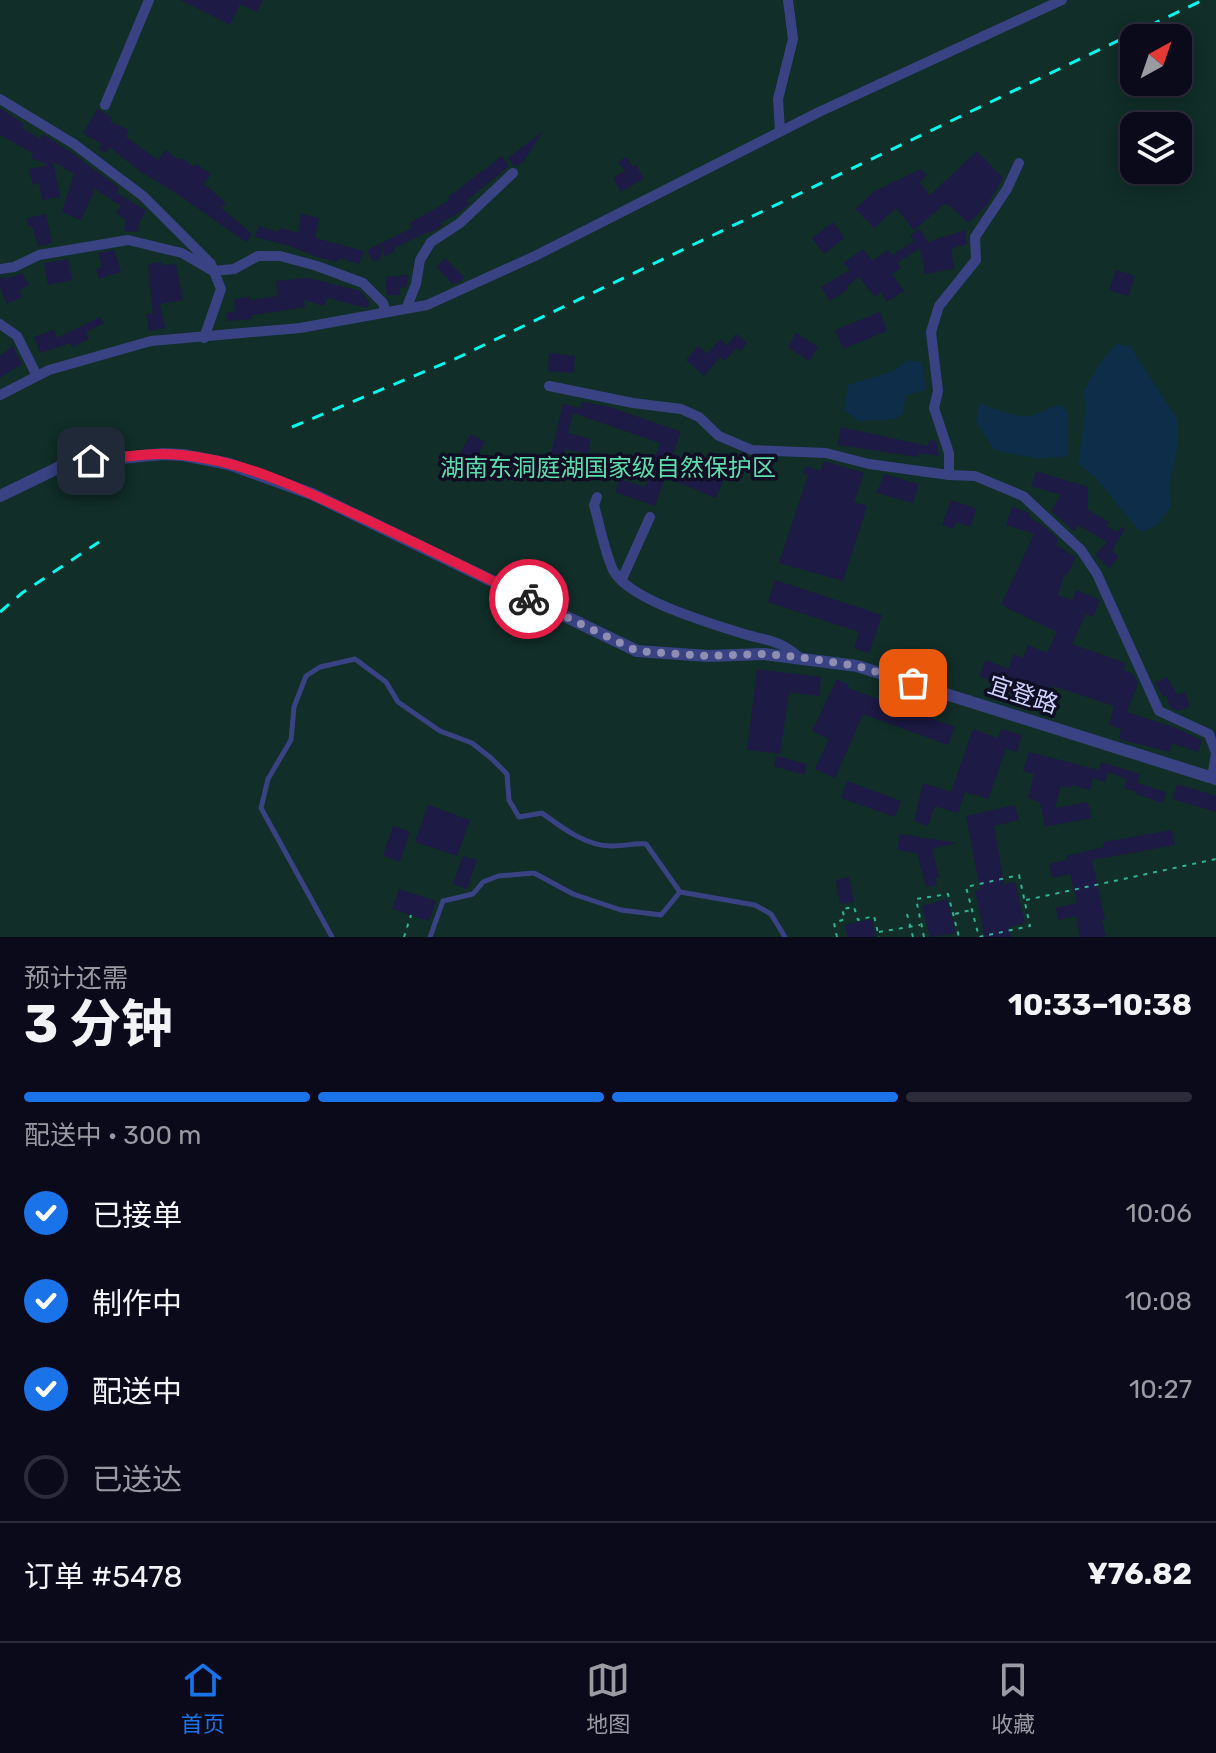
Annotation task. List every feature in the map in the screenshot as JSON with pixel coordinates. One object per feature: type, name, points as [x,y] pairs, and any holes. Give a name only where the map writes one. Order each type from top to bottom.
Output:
[{"type":"street","points":[[105,105],[149,0]]},
{"type":"street","points":[[780,131],[778,99],[793,39],[788,0]]},
{"type":"street","points":[[0,395],[49,370],[151,341],[300,328],[427,305],[535,256],[780,131],[1062,0]]},
{"type":"street","points":[[0,99],[74,144],[143,196],[211,264],[221,289],[204,338]]},
{"type":"street","points":[[949,475],[949,453],[934,408],[938,391],[931,332],[939,306],[976,260],[975,237],[1007,189],[1019,163]]},
{"type":"street","points":[[408,304],[416,284],[420,260],[431,242],[460,223],[513,173]]},
{"type":"street","points":[[0,269],[14,267],[39,255],[128,240],[182,253],[213,271],[234,269],[258,256],[280,256],[363,283],[383,303],[386,312]]},
{"type":"street","points":[[0,324],[17,336],[37,376]]},
{"type":"street","points":[[549,386],[681,409],[699,417],[719,436],[752,450],[826,453],[869,464],[975,476],[1023,496],[1081,550],[1097,574],[1159,711],[1209,734],[1216,753],[1214,779]]},
{"type":"street","name":"宜登路","points":[[0,496],[68,463],[150,455],[200,458],[262,475],[312,494],[637,651],[708,656],[764,654],[857,666],[1214,779]]},
{"type":"street","points":[[597,497],[594,505],[615,573],[633,589],[668,608],[785,645],[799,657]]},
{"type":"street","points":[[622,579],[650,517]]},
{"type":"lane","points":[[332,937],[261,808],[268,779],[291,740],[294,707],[306,676],[320,667],[355,659],[386,682],[398,702],[440,731],[472,743],[491,758],[507,774],[509,800],[519,817],[542,813],[591,843],[612,846],[646,844],[680,892],[755,905],[771,914],[785,937]]},
{"type":"lane","points":[[430,937],[443,901],[473,894],[483,882],[498,876],[534,873],[573,894],[621,910],[661,915],[680,892]]},
{"type":"path","points":[[1026,900],[1216,859]]},
{"type":"path","points":[[1019,875],[1026,900],[1030,926],[979,937],[966,887],[1019,875]]},
{"type":"path","points":[[924,937],[916,899],[948,894],[959,937]]},
{"type":"path","points":[[837,937],[834,923],[845,919],[842,909],[854,907],[858,920],[874,916],[879,935],[922,925]]},
{"type":"path","points":[[955,914],[972,910]]},
{"type":"path","points":[[907,914],[913,937]]},
{"type":"path","points":[[404,937],[411,915]]},
{"type":"green space","name":"湖南东洞庭湖国家级自然保护区","points":[[0,0],[1216,0],[1216,937],[0,937]]},
{"type":"water","points":[[1116,344],[1130,346],[1178,420],[1178,444],[1169,487],[1171,507],[1156,526],[1140,532],[1094,476],[1078,464],[1086,405],[1083,392],[1099,364]]},
{"type":"water","points":[[908,360],[922,362],[926,390],[906,395],[903,413],[895,419],[858,421],[844,410],[848,385],[893,371]]},
{"type":"water","points":[[979,403],[1017,416],[1033,415],[1061,405],[1068,413],[1068,456],[1038,459],[994,450],[976,421]]},
{"type":"building","points":[[180,0],[263,0],[257,12],[240,4],[230,25]]},
{"type":"building","points":[[0,108],[24,124],[22,128],[40,139],[43,134],[75,155],[119,188],[116,192],[146,211],[138,232],[124,231],[126,220],[116,213],[121,206],[95,189],[81,220],[62,212],[74,174],[53,161],[60,197],[42,200],[39,183],[33,185],[29,169],[48,165],[31,158],[33,153],[0,135]]},
{"type":"building","points":[[97,109],[112,118],[110,122],[129,130],[126,137],[158,160],[165,150],[211,174],[204,184],[226,203],[221,208],[252,234],[246,242],[109,147],[107,153],[99,150],[102,144],[83,133]]},
{"type":"building","points":[[543,131],[524,161],[513,165],[508,158]]},
{"type":"building","points":[[977,151],[1003,178],[987,205],[969,223],[946,203],[914,230],[896,208],[874,228],[855,209],[875,191],[921,169],[927,175],[919,182],[930,195]]},
{"type":"building","points":[[502,156],[509,166],[467,200],[470,203],[460,212],[440,223],[442,226],[394,248],[395,251],[384,257],[383,244],[380,259],[373,262],[367,250],[412,228],[410,223],[450,200],[448,197]]},
{"type":"building","points":[[626,157],[633,167],[636,165],[644,179],[620,192],[613,178],[625,171],[618,162]]},
{"type":"building","points":[[46,214],[52,243],[38,246],[27,218]]},
{"type":"building","points":[[301,214],[319,218],[315,238],[364,251],[359,264],[339,258],[338,262],[320,258],[255,237],[259,226],[278,232],[280,228],[298,233]]},
{"type":"building","points":[[833,222],[844,238],[824,254],[812,238]]},
{"type":"building","points":[[920,229],[928,242],[965,230],[967,244],[951,249],[954,269],[925,274],[920,248],[897,263],[901,268],[892,274],[904,291],[887,302],[881,292],[875,297],[859,277],[830,301],[821,287],[850,270],[844,263],[863,249],[872,261],[888,250],[892,255],[914,241],[910,235]]},
{"type":"building","points":[[114,250],[121,272],[99,279],[96,269],[102,267],[98,253]]},
{"type":"building","points":[[445,258],[464,277],[461,281],[453,284],[436,267]]},
{"type":"building","points":[[68,259],[72,280],[48,285],[44,263]]},
{"type":"building","points":[[161,262],[162,265],[176,264],[183,300],[160,304],[165,328],[149,331],[146,314],[153,313],[148,264]]},
{"type":"building","points":[[1116,270],[1135,276],[1128,296],[1109,290]]},
{"type":"building","points":[[22,273],[29,285],[19,290],[22,297],[7,304],[0,288],[0,278]]},
{"type":"building","points":[[409,275],[406,287],[400,288],[400,295],[387,295],[385,277]]},
{"type":"building","points":[[309,278],[360,291],[369,301],[368,308],[327,298],[324,306],[304,300],[305,307],[252,315],[252,319],[227,321],[226,313],[235,312],[234,299],[278,296],[276,281]]},
{"type":"building","points":[[880,312],[887,331],[843,349],[835,330]]},
{"type":"building","points":[[100,317],[104,323],[86,332],[89,339],[72,347],[70,343],[40,353],[34,337],[54,330],[57,338]]},
{"type":"building","points":[[796,333],[818,347],[809,361],[788,347]]},
{"type":"building","points":[[736,334],[747,343],[724,361],[720,357],[704,376],[686,360],[698,346],[707,354],[721,339],[727,346]]},
{"type":"building","points":[[13,346],[22,364],[0,378],[0,356]]},
{"type":"building","points":[[549,353],[575,356],[574,373],[548,371]]},
{"type":"building","points":[[581,402],[607,406],[681,432],[673,454],[725,476],[716,498],[665,477],[655,506],[615,492],[620,479],[645,487],[660,443],[573,413],[568,433],[591,439],[588,454],[565,449],[562,462],[549,462],[563,404],[581,408]]},
{"type":"building","points":[[841,427],[928,446],[929,440],[936,441],[939,456],[919,453],[918,457],[838,445]]},
{"type":"building","points":[[471,434],[485,442],[472,465],[458,457]]},
{"type":"building","points":[[824,461],[864,473],[854,502],[867,506],[843,581],[779,563],[808,475],[803,473],[806,466],[820,471]]},
{"type":"building","points":[[1036,471],[1088,487],[1088,510],[1109,522],[1106,526],[1117,532],[1122,527],[1125,529],[1112,550],[1118,556],[1109,568],[1095,555],[1107,542],[1078,525],[1074,531],[1051,511],[1061,495],[1031,486]]},
{"type":"building","points":[[884,474],[919,484],[913,503],[877,493]]},
{"type":"building","points":[[951,500],[977,509],[970,527],[956,522],[953,529],[942,525]]},
{"type":"building","points":[[1012,507],[1030,513],[1029,518],[1040,523],[1058,539],[1056,545],[1076,557],[1067,575],[1064,574],[1058,595],[1072,600],[1076,590],[1100,600],[1093,617],[1086,614],[1072,644],[1125,663],[1123,670],[1133,674],[1138,683],[1127,712],[1202,740],[1198,752],[1172,743],[1170,752],[1119,739],[1121,729],[1109,725],[1114,706],[1053,686],[1042,708],[979,676],[986,660],[1008,669],[1014,654],[1023,658],[1028,645],[1047,653],[1057,632],[1001,605],[1034,534],[1006,525]]},
{"type":"building","points":[[775,580],[882,615],[869,653],[854,648],[859,632],[768,602]]},
{"type":"building","points":[[757,669],[821,677],[819,696],[789,692],[780,754],[747,750]]},
{"type":"building","points":[[1167,677],[1177,695],[1185,692],[1190,706],[1178,711],[1170,707],[1166,695],[1163,697],[1154,681]]},
{"type":"building","points":[[837,679],[849,685],[848,688],[955,727],[948,745],[863,714],[835,778],[815,769],[829,739],[812,731]]},
{"type":"building","points":[[973,729],[998,738],[1001,729],[1022,735],[1017,752],[1006,749],[988,799],[965,792],[958,813],[935,806],[928,826],[914,821],[923,783],[951,792]]},
{"type":"building","points":[[1029,752],[1099,770],[1101,762],[1140,774],[1137,783],[1166,792],[1163,803],[1124,788],[1127,779],[1108,772],[1105,782],[1093,778],[1090,790],[1072,785],[1071,788],[1061,786],[1055,808],[1088,802],[1091,818],[1045,827],[1040,802],[1028,798],[1034,774],[1023,771]]},
{"type":"building","points":[[776,756],[807,764],[804,775],[774,766]]},
{"type":"building","points":[[847,781],[901,801],[895,817],[841,798]]},
{"type":"building","points":[[1177,784],[1216,796],[1216,812],[1173,799]]},
{"type":"building","points":[[428,805],[470,820],[457,856],[415,842]]},
{"type":"building","points":[[1015,805],[1019,820],[994,826],[1004,885],[1015,882],[1025,923],[1009,927],[1011,937],[985,937],[975,891],[980,890],[966,816]]},
{"type":"building","points":[[393,826],[410,832],[400,862],[383,856]]},
{"type":"building","points":[[1172,830],[1175,845],[1092,860],[1106,937],[1080,937],[1076,916],[1058,920],[1056,908],[1077,903],[1070,874],[1052,878],[1049,864],[1067,860],[1066,856],[1104,847],[1103,842]]},
{"type":"building","points":[[900,834],[957,843],[932,849],[939,877],[935,878],[937,885],[926,887],[917,853],[897,850]]},
{"type":"building","points":[[463,856],[477,860],[467,889],[453,884]]},
{"type":"building","points":[[849,877],[854,902],[840,904],[836,880]]},
{"type":"building","points":[[399,889],[436,901],[429,921],[392,909]]},
{"type":"building","points":[[947,899],[956,933],[930,937],[922,906]]},
{"type":"building","points":[[872,919],[876,937],[848,937],[845,925]]},
{"type":"railway","points":[[292,427],[457,358],[1203,0]]},
{"type":"railway","points":[[0,612],[22,593],[99,542]]},
{"type":"way so far","points":[[529,599],[637,651],[799,657],[857,666],[913,683]]},
{"type":"route","points":[[91,461],[163,454],[229,464],[312,494],[529,599]]}]
